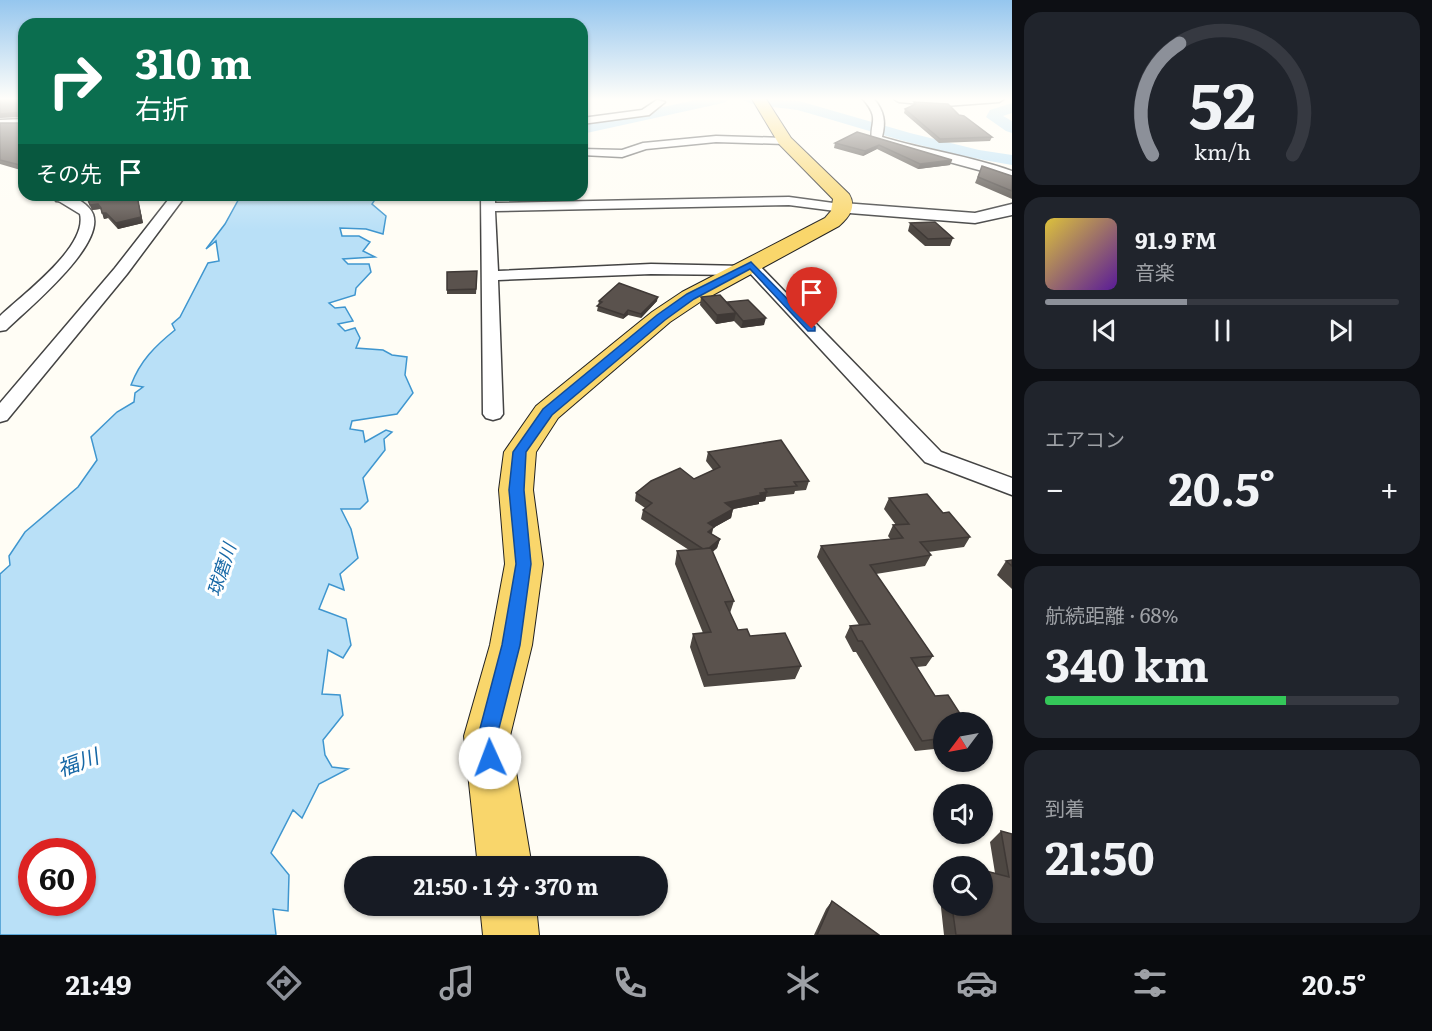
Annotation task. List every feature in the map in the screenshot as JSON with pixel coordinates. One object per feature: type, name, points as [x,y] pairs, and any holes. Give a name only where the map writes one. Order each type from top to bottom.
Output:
[{"type":"main road","points":[[503,856],[487,736],[511,645],[524,564],[516,490],[520,452],[547,412],[661,317],[691,297],[832,222],[843,207],[842,198],[788,143]]},
{"type":"main road","points":[[509,916],[511,935]]},
{"type":"street","points":[[588,152],[628,153],[637,151],[643,146],[678,143]]},
{"type":"street","points":[[888,143],[1012,175]]},
{"type":"street","points":[[0,326],[47,283],[72,255],[84,237],[90,222],[87,213],[71,201]]},
{"type":"street","points":[[0,416],[122,271],[174,201]]},
{"type":"street","points":[[493,414],[489,201],[805,202],[975,218],[991,216],[1012,209]]},
{"type":"street","points":[[490,276],[651,269],[746,268],[933,457],[1012,487]]},
{"type":"water","points":[[238,201],[374,201],[372,204],[386,216],[383,234],[366,229],[340,228],[342,236],[359,236],[370,242],[363,251],[375,257],[343,259],[348,264],[369,264],[371,272],[356,288],[355,295],[329,303],[335,308],[345,307],[353,321],[338,324],[345,331],[355,328],[360,338],[356,348],[383,350],[392,355],[407,357],[405,375],[413,393],[397,414],[352,421],[350,429],[363,431],[365,442],[386,430],[392,432],[384,439],[385,450],[363,478],[368,501],[360,509],[341,509],[351,529],[358,558],[340,574],[344,590],[329,584],[319,609],[346,619],[351,645],[343,658],[328,650],[322,694],[340,695],[343,715],[323,740],[325,755],[332,767],[348,769],[319,784],[302,818],[293,810],[271,853],[289,875],[288,911],[273,909],[276,935],[0,935],[0,574],[10,565],[9,556],[25,532],[78,487],[97,460],[91,437],[117,412],[134,402],[135,393],[143,387],[131,385],[139,369],[155,348],[175,330],[172,324],[180,317],[208,263],[219,261],[216,241],[206,249],[225,224]]},
{"type":"building","points":[[0,143],[18,143],[18,164],[0,160]]},
{"type":"building","points":[[835,143],[893,143],[952,160],[920,164],[879,145],[865,151]]},
{"type":"building","points":[[982,166],[1012,176],[1012,191],[978,177]]},
{"type":"building","points":[[88,201],[138,201],[141,217],[116,223],[106,213],[102,213],[98,204],[90,205]]},
{"type":"building","points":[[935,222],[953,238],[928,239],[910,223]]},
{"type":"building","points":[[477,271],[476,289],[447,290],[447,272]]},
{"type":"building","points":[[619,283],[658,297],[641,314],[628,310],[624,315],[597,306],[602,302],[599,301]]},
{"type":"building","points":[[720,295],[736,313],[717,315],[701,297]]},
{"type":"building","points":[[748,300],[766,318],[743,321],[727,302]]},
{"type":"building","points":[[781,440],[809,481],[794,482],[797,486],[765,489],[767,492],[760,493],[761,495],[725,503],[733,509],[708,523],[714,527],[708,532],[720,539],[709,548],[703,549],[643,510],[652,503],[636,493],[651,481],[680,468],[694,479],[720,467],[708,452]]},
{"type":"building","points":[[927,494],[943,513],[949,512],[970,537],[920,542],[931,555],[870,565],[933,656],[911,658],[935,696],[948,695],[959,712],[933,712],[933,740],[922,741],[862,641],[858,641],[850,626],[870,624],[821,546],[903,538],[893,525],[909,524],[889,498]]},
{"type":"building","points":[[711,548],[734,601],[725,602],[738,630],[747,629],[750,636],[785,633],[801,666],[708,675],[693,634],[711,632],[677,551]]},
{"type":"building","points":[[1001,831],[1012,834],[1012,935],[956,935],[953,916],[993,916],[993,873],[1009,877]]},
{"type":"building","points":[[832,901],[879,935],[817,935]]},
{"type":"waterway","points":[[928,143],[1012,160]]},
{"type":"route","points":[[490,758],[487,736],[511,645],[524,564],[516,490],[520,452],[547,412],[661,317],[691,297],[751,265],[812,329]]},
{"type":"water label","name":"球磨川","points":[[222,570]]},
{"type":"water label","name":"福川","points":[[78,763]]}]
